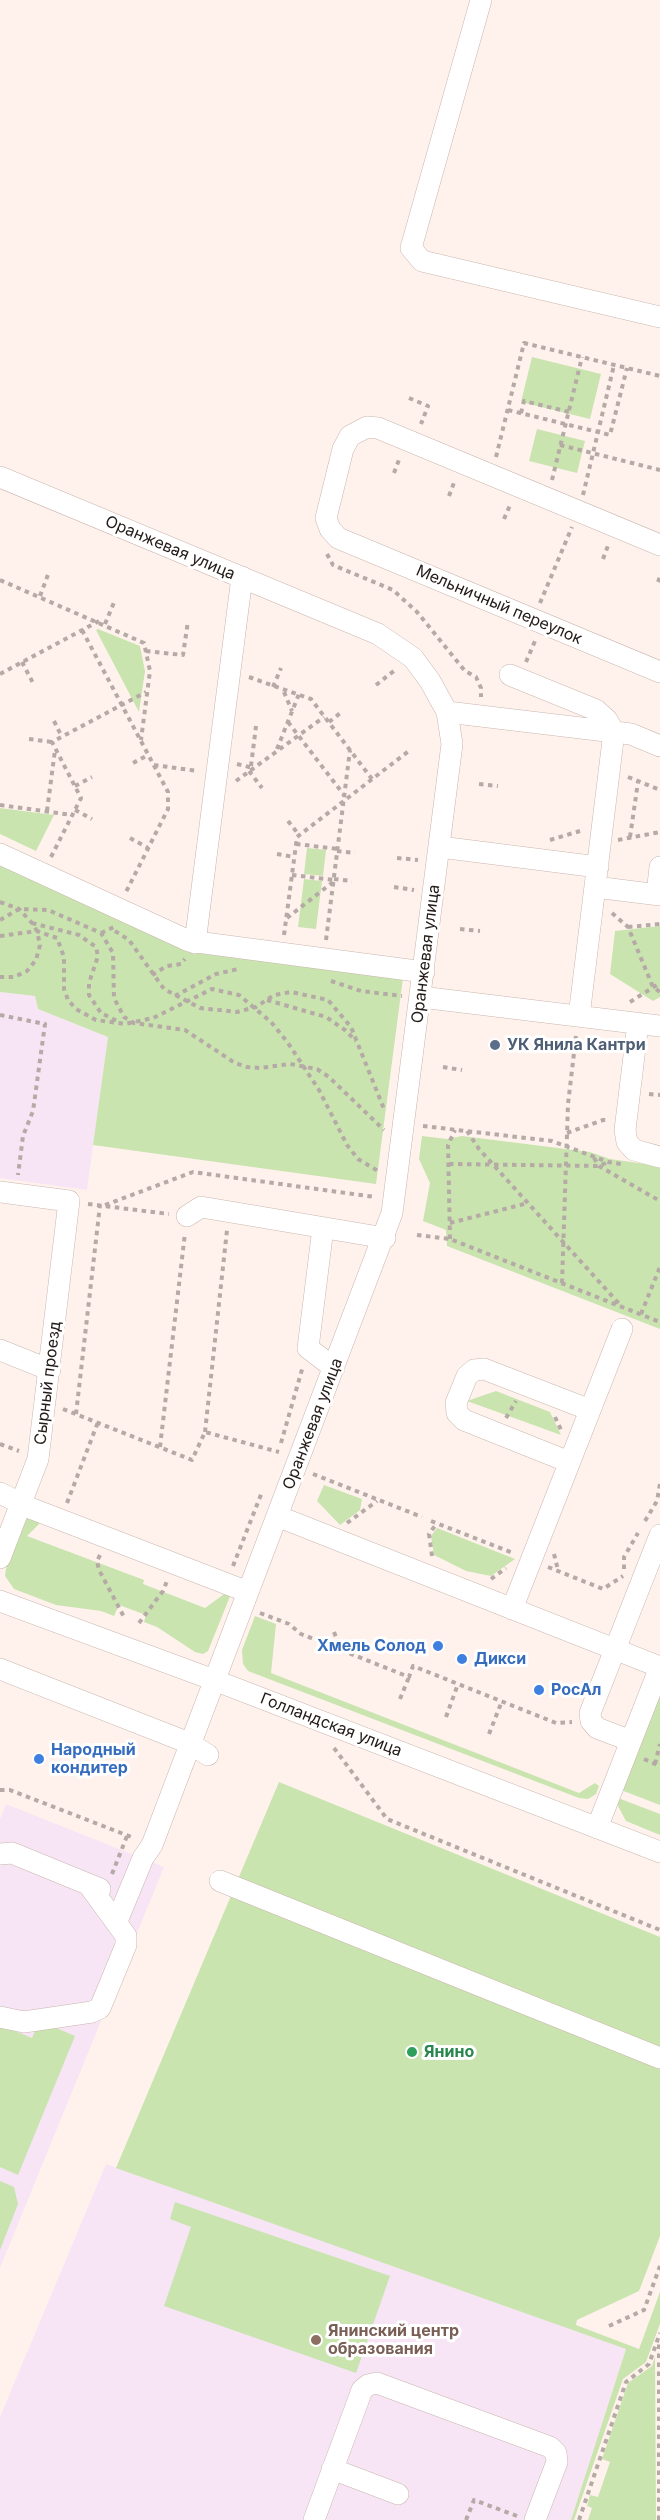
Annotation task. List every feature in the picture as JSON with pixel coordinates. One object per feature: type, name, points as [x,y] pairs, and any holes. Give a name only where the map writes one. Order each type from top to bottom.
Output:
[{"type":"street","points":[[481,0],[411,248],[422,261],[660,317]]},
{"type":"street","points":[[334,534],[326,518],[343,448],[350,436],[367,427],[378,428],[660,545]]},
{"type":"street","name":"Оранжевая улица","points":[[0,477],[392,642],[422,668],[447,712],[451,760],[424,972],[413,996],[395,1201],[385,1238],[277,1516],[251,1601],[215,1675],[152,1845],[132,1883],[117,1921]]},
{"type":"street","name":"Мельничный переулок","points":[[334,534],[660,672]]},
{"type":"street","points":[[194,947],[242,577]]},
{"type":"street","points":[[510,675],[596,710],[607,720],[614,732],[579,1016]]},
{"type":"street","points":[[447,712],[631,734],[660,746]]},
{"type":"street","points":[[440,847],[595,884],[658,894],[660,867]]},
{"type":"street","points":[[0,854],[194,947],[424,972]]},
{"type":"street","points":[[413,996],[660,1026]]},
{"type":"street","points":[[638,1023],[625,1130],[627,1142],[634,1150],[660,1157]]},
{"type":"street","points":[[0,1192],[69,1201]]},
{"type":"street","name":"Сырный проезд","points":[[0,1558],[38,1459],[69,1201]]},
{"type":"street","points":[[187,1216],[201,1207],[385,1238]]},
{"type":"street","points":[[322,1228],[308,1348],[334,1368]]},
{"type":"street","points":[[512,1609],[622,1329]]},
{"type":"street","points":[[0,1350],[50,1370]]},
{"type":"street","points":[[571,1458],[464,1420],[457,1413],[456,1403],[467,1377],[474,1370],[484,1369],[590,1410]]},
{"type":"street","points":[[0,1493],[60,1520],[226,1584],[251,1601]]},
{"type":"street","points":[[277,1516],[660,1667],[599,1823]]},
{"type":"street","points":[[631,1741],[597,1728],[591,1721],[590,1713],[660,1535]]},
{"type":"street","name":"Голландская улица","points":[[0,1591],[599,1823],[660,1852]]},
{"type":"street","name":"Голландская улица","points":[[0,1601],[215,1675]]},
{"type":"street","points":[[0,1669],[189,1743],[208,1755]]},
{"type":"street","name":"Голландская улица","points":[[599,1823],[660,1841]]},
{"type":"street","points":[[0,1854],[12,1853],[118,1894],[127,1890],[132,1883]]},
{"type":"street","points":[[220,1881],[660,2058]]},
{"type":"street","points":[[0,2017],[24,2022],[92,2012],[100,2008],[126,1945],[126,1936],[97,1887]]},
{"type":"street","points":[[314,2520],[362,2390],[368,2385],[377,2383],[550,2447],[556,2453],[556,2462],[535,2520]]},
{"type":"street","points":[[333,2469],[398,2494]]},
{"type":"path","points":[[492,476],[524,342],[660,376]]},
{"type":"path","points":[[555,467],[582,357]]},
{"type":"path","points":[[539,607],[579,511],[614,365]]},
{"type":"path","points":[[508,410],[610,435],[627,368]]},
{"type":"path","points":[[409,398],[428,406],[413,443]]},
{"type":"path","points":[[521,413],[524,401],[569,412]]},
{"type":"path","points":[[560,445],[660,470]]},
{"type":"path","points":[[334,534],[326,548],[328,559],[333,565],[393,590],[417,612],[465,671],[476,677],[481,688],[481,700],[488,717]]},
{"type":"path","points":[[40,596],[50,572]]},
{"type":"path","points":[[0,580],[99,621],[144,643],[150,671],[141,741]]},
{"type":"path","points":[[105,624],[115,600]]},
{"type":"path","points":[[0,674],[99,621]]},
{"type":"path","points":[[146,651],[183,655],[188,621]]},
{"type":"path","points":[[82,630],[168,792],[168,809],[124,896]]},
{"type":"path","points":[[22,662],[33,683]]},
{"type":"path","points":[[273,687],[281,668]]},
{"type":"path","points":[[376,685],[395,670]]},
{"type":"path","points":[[248,676],[311,699],[372,779]]},
{"type":"path","points":[[284,691],[292,711]]},
{"type":"path","points":[[29,739],[52,742],[147,692]]},
{"type":"path","points":[[277,750],[299,694]]},
{"type":"path","points":[[328,722],[343,711]]},
{"type":"path","points":[[232,784],[324,717]]},
{"type":"path","points":[[54,721],[62,737]]},
{"type":"path","points":[[288,722],[345,795]]},
{"type":"path","points":[[256,726],[251,768],[262,788]]},
{"type":"path","points":[[49,861],[81,798],[52,742]]},
{"type":"path","points":[[47,811],[55,748]]},
{"type":"path","points":[[326,943],[350,750]]},
{"type":"path","points":[[284,938],[294,856],[299,835],[410,750]]},
{"type":"path","points":[[133,763],[148,755]]},
{"type":"path","points":[[228,763],[251,768]]},
{"type":"path","points":[[154,765],[205,772]]},
{"type":"path","points":[[75,786],[92,777]]},
{"type":"path","points":[[630,837],[638,781]]},
{"type":"path","points":[[479,784],[498,786]]},
{"type":"path","points":[[0,805],[74,812],[92,819]]},
{"type":"path","points":[[288,821],[299,835]]},
{"type":"path","points":[[550,844],[550,840],[580,831]]},
{"type":"path","points":[[600,844],[660,832]]},
{"type":"path","points":[[130,838],[148,848]]},
{"type":"path","points":[[296,844],[356,853]]},
{"type":"path","points":[[277,854],[294,856]]},
{"type":"path","points":[[398,858],[423,861]]},
{"type":"path","points":[[292,875],[352,881]]},
{"type":"path","points":[[286,918],[334,881]]},
{"type":"path","points":[[595,884],[628,927],[653,987],[660,992]]},
{"type":"path","points":[[394,887],[420,890]]},
{"type":"path","points":[[0,902],[20,909],[48,910],[101,933],[113,953],[114,998],[118,1008],[134,1023],[184,1030],[235,1063],[247,1067],[302,1065],[329,1077],[388,1134]]},
{"type":"path","points":[[0,920],[20,909]]},
{"type":"path","points":[[0,977],[14,977],[36,960],[40,945],[37,931],[20,909]]},
{"type":"path","points":[[33,923],[79,935],[96,947],[98,956],[89,983],[89,995],[101,1012],[125,1024]]},
{"type":"path","points":[[628,927],[660,924]]},
{"type":"path","points":[[103,925],[129,940],[164,989],[185,1002],[216,1012],[237,1012],[256,1007],[274,996],[291,992],[312,994],[328,1000],[341,1012],[361,1046],[386,1112]]},
{"type":"path","points":[[460,929],[480,931]]},
{"type":"path","points":[[0,936],[37,931],[57,938],[64,957],[64,989],[68,1000],[76,1009],[96,1020],[134,1023],[153,1018],[201,992],[224,989],[239,994],[256,1007],[288,1043],[347,1145],[358,1159],[383,1173]]},
{"type":"path","points":[[152,975],[167,966],[182,964],[194,947]]},
{"type":"path","points":[[175,996],[216,975],[250,968]]},
{"type":"path","points":[[329,980],[361,991],[413,996]]},
{"type":"path","points":[[267,1000],[326,1017],[345,1030],[361,1046]]},
{"type":"path","points":[[0,1015],[45,1024],[33,1111],[23,1136],[18,1176]]},
{"type":"path","points":[[562,1283],[568,1104],[579,1016]]},
{"type":"path","points":[[443,1068],[462,1070]]},
{"type":"path","points":[[567,1133],[603,1120]]},
{"type":"path","points":[[419,1125],[552,1142],[608,1162],[629,1165]]},
{"type":"path","points":[[450,1239],[448,1145],[454,1130]]},
{"type":"path","points":[[467,1131],[493,1165],[623,1307]]},
{"type":"path","points":[[593,1157],[599,1166],[660,1201]]},
{"type":"path","points":[[449,1164],[599,1166],[608,1162]]},
{"type":"path","points":[[102,1205],[193,1172],[380,1198]]},
{"type":"path","points":[[69,1201],[187,1216],[160,1447]]},
{"type":"path","points":[[450,1223],[528,1203]]},
{"type":"path","points":[[102,1205],[76,1414],[192,1460],[205,1432],[229,1212]]},
{"type":"path","points":[[417,1235],[450,1239],[660,1322]]},
{"type":"path","points":[[641,1314],[660,1267]]},
{"type":"path","points":[[654,1282],[660,1285]]},
{"type":"path","points":[[275,1462],[308,1348]]},
{"type":"path","points":[[497,1433],[534,1389],[571,1458]]},
{"type":"path","points":[[60,1520],[98,1422]]},
{"type":"path","points":[[205,1432],[279,1451]]},
{"type":"path","points":[[309,1473],[422,1517]]},
{"type":"path","points":[[226,1584],[266,1484]]},
{"type":"path","points":[[328,1536],[378,1500]]},
{"type":"path","points":[[436,1578],[429,1534],[437,1524]]},
{"type":"path","points":[[97,1561],[124,1617]]},
{"type":"path","points":[[472,1593],[513,1563]]},
{"type":"path","points":[[139,1623],[163,1591]]},
{"type":"path","points":[[251,1601],[301,1634],[409,1677]]},
{"type":"path","points":[[334,1632],[341,1650]]},
{"type":"path","points":[[400,1699],[413,1666],[556,1723],[591,1721]]},
{"type":"path","points":[[446,1717],[458,1684]]},
{"type":"path","points":[[489,1734],[502,1701]]},
{"type":"path","points":[[330,1742],[387,1819],[660,1930]]},
{"type":"path","points":[[655,1764],[660,1744]]},
{"type":"path","points":[[0,1790],[10,1790],[152,1845]]},
{"type":"path","points":[[97,1887],[127,1836]]},
{"type":"path","points":[[609,2326],[644,2310],[660,2266]]},
{"type":"path","points":[[579,2520],[626,2382],[649,2364],[660,2334]]},
{"type":"path","points":[[659,2520],[660,2334]]},
{"type":"path","points":[[466,2520],[474,2500],[528,2520]]},
{"type":"shaded area","points":[[0,992],[35,996],[38,1009],[108,1037],[87,1190],[0,1178]]},
{"type":"shaded area","points":[[6,1804],[164,1867],[0,2268],[0,1819]]},
{"type":"shaded area","name":"Янинский центр образования","points":[[106,2164],[626,2349],[571,2520],[0,2520],[0,2417]]},
{"type":"green space","points":[[532,357],[601,374],[590,419],[521,402]]},
{"type":"green space","points":[[537,429],[585,441],[577,473],[529,461]]},
{"type":"green space","points":[[96,630],[140,646],[145,671],[139,712]]},
{"type":"green space","points":[[0,808],[54,815],[36,851],[0,834]]},
{"type":"green space","points":[[307,848],[326,850],[323,876],[304,874]]},
{"type":"green space","points":[[0,863],[189,951],[403,978],[376,1184],[93,1145],[108,1037],[38,1009],[35,996],[0,992]]},
{"type":"green space","points":[[304,879],[322,881],[316,929],[298,927]]},
{"type":"green space","points":[[660,926],[660,997],[653,1001],[610,974],[615,931]]},
{"type":"green space","points":[[422,1136],[447,1139],[462,1136],[590,1152],[610,1159],[660,1166],[660,1329],[447,1246],[446,1230],[423,1221],[430,1183],[419,1159]]},
{"type":"green space","points":[[496,1391],[550,1412],[561,1435],[467,1401]]},
{"type":"green space","points":[[324,1485],[362,1499],[360,1510],[340,1525],[317,1501]]},
{"type":"green space","points":[[34,1516],[40,1520],[39,1524],[27,1536],[144,1580],[143,1584],[205,1608],[227,1592],[231,1594],[208,1651],[203,1654],[195,1652],[157,1627],[144,1622],[146,1615],[119,1605],[114,1616],[101,1611],[56,1605],[14,1589],[5,1576],[6,1569],[26,1518]]},
{"type":"green space","points":[[437,1528],[515,1559],[491,1576],[466,1571],[434,1555],[431,1536]]},
{"type":"green space","points":[[255,1616],[276,1624],[271,1673],[579,1793],[595,1783],[599,1786],[596,1794],[588,1799],[579,1798],[248,1671],[243,1664],[242,1650]]},
{"type":"green space","points":[[660,1692],[660,1805],[621,1790]]},
{"type":"green space","name":"Янино","points":[[279,1782],[660,1937],[660,2236],[639,2291],[577,2320],[576,2325],[639,2349],[660,2292],[660,2324],[646,2362],[623,2379],[574,2520],[571,2520],[626,2349],[116,2168]]},
{"type":"green space","points":[[618,1798],[660,1814],[660,1835],[626,1821],[617,1804]]},
{"type":"green space","points":[[47,2024],[75,2036],[18,2175],[0,2167],[0,2025],[32,2038],[37,2026]]},
{"type":"green space","points":[[0,2181],[14,2187],[18,2204],[0,2250]]},
{"type":"green space","points":[[175,2202],[390,2276],[356,2373],[164,2306],[191,2227],[170,2219]]},
{"type":"green space","points":[[655,2356],[656,2520],[588,2520],[592,2508],[587,2506],[590,2495],[598,2497],[610,2462],[602,2459],[628,2383],[652,2366]]},
{"type":"place","name":"УК Янила Кантри","points":[[495,1045]]},
{"type":"place","name":"Хмель Солод","points":[[438,1646]]},
{"type":"place","name":"Дикси","points":[[462,1659]]},
{"type":"place","name":"РосАл","points":[[539,1690]]},
{"type":"place","name":"Народный кондитер","points":[[39,1759]]},
{"type":"place","name":"Янино","points":[[412,2052]]},
{"type":"place","name":"Янинский центр образования","points":[[316,2340]]}]
